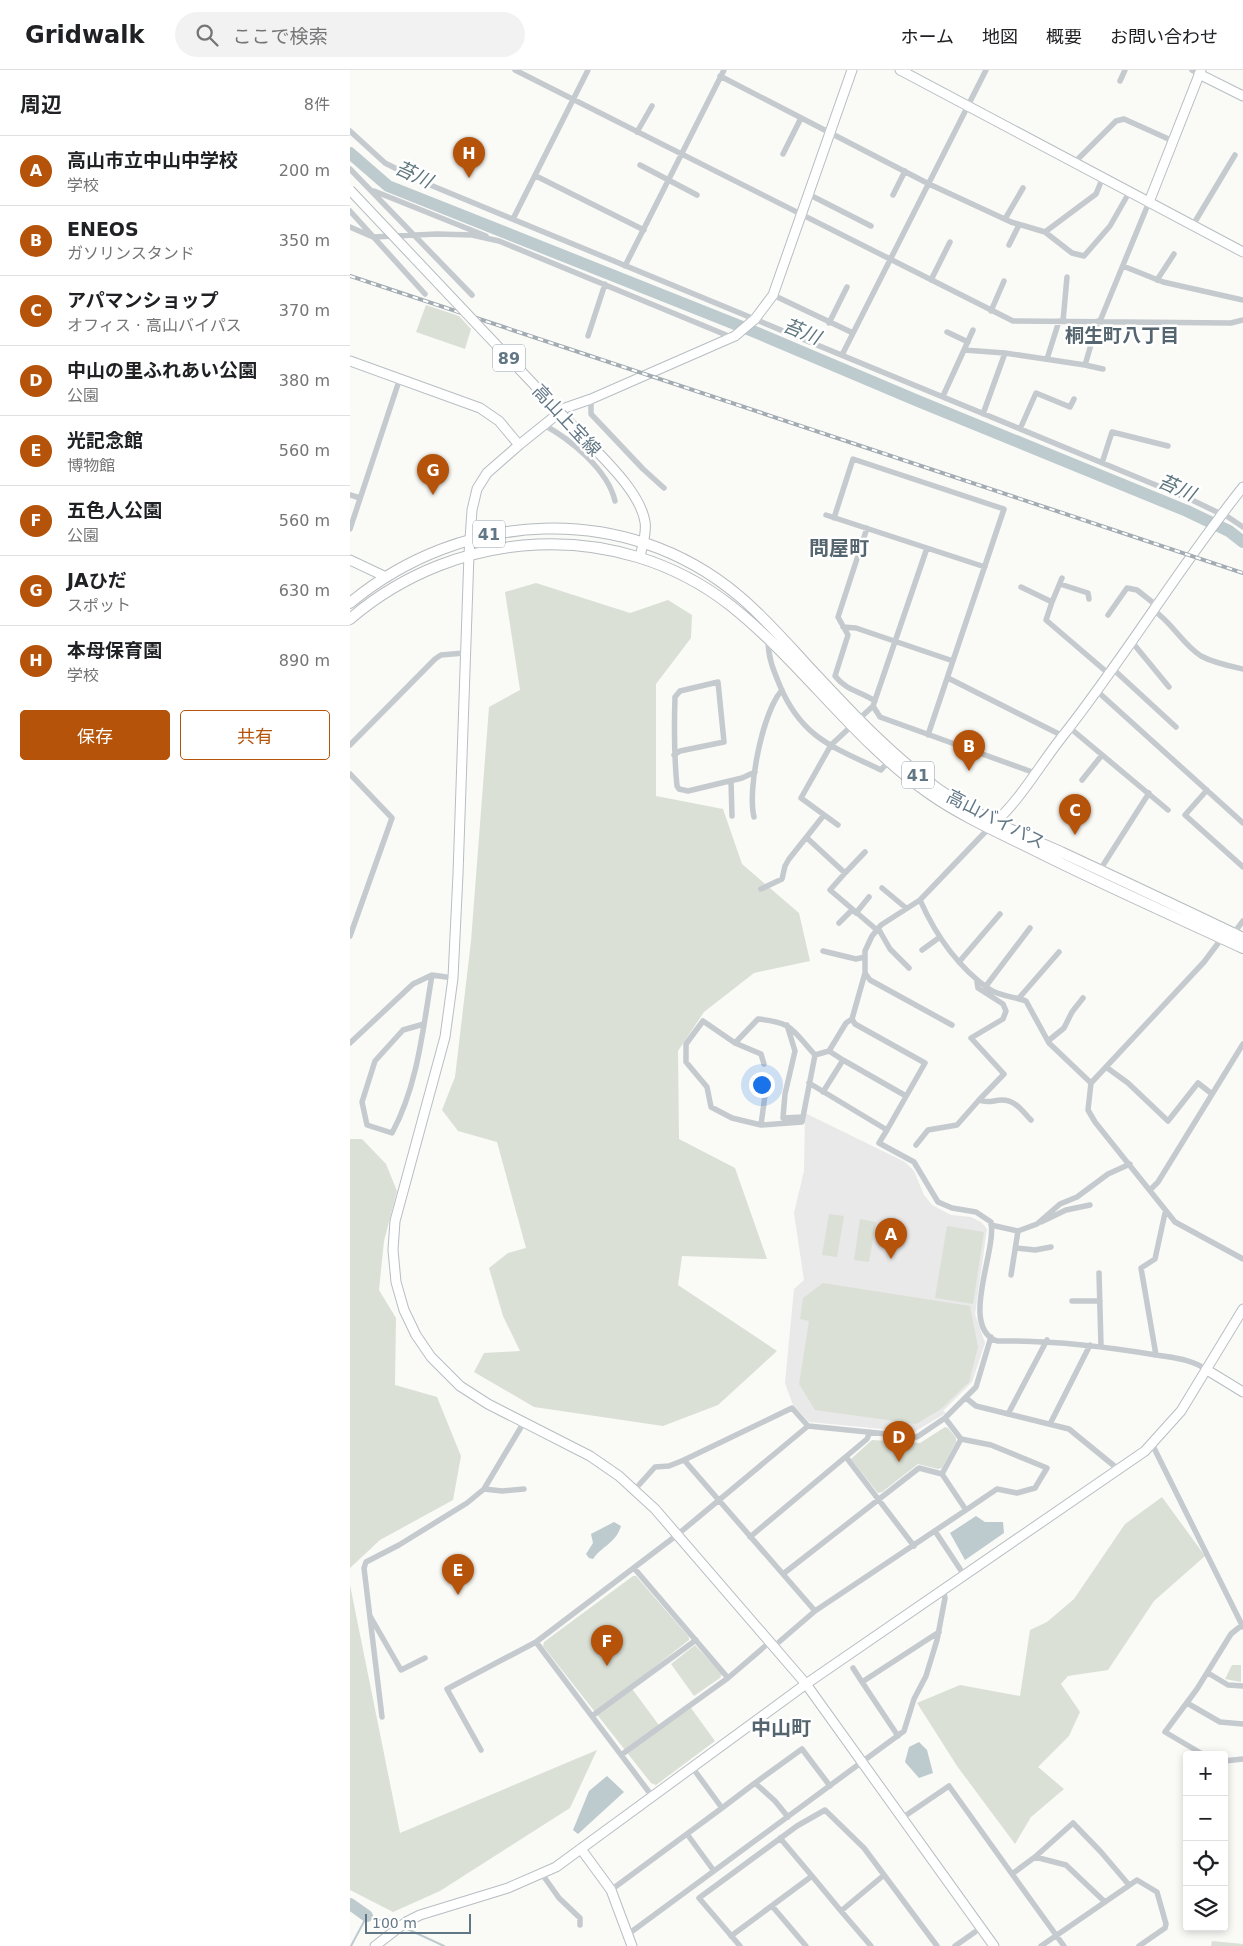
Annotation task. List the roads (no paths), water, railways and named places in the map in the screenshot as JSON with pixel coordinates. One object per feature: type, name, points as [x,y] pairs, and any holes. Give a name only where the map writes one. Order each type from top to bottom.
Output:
[{"type":"highway","name":"41","points":[[350,603],[386,577],[418,559],[470,539],[507,531],[548,528],[590,531],[643,543]]},
{"type":"highway","name":"高山バイパス","points":[[643,543],[662,549],[702,569],[741,597],[776,631],[889,761],[931,795],[952,809],[1100,870],[1238,935]]},
{"type":"highway","name":"41","points":[[350,619],[383,595],[412,578],[469,554],[504,547],[541,544],[584,546],[640,557]]},
{"type":"highway","name":"高山バイパス","points":[[640,557],[694,580],[730,606],[768,638],[854,722],[917,774],[992,825],[1243,948]]},
{"type":"street","points":[[515,70],[1013,321],[1231,323],[1243,320]]},
{"type":"street","points":[[513,219],[588,70]]},
{"type":"street","points":[[625,266],[724,70]]},
{"type":"street","points":[[852,70],[772,294],[754,320],[733,337],[591,399],[565,408],[487,474],[477,489],[472,510],[464,652],[453,978],[445,1037],[395,1221],[396,1282],[410,1324],[424,1347],[440,1366],[473,1395],[568,1444],[604,1465],[646,1500],[806,1684],[994,1946]]},
{"type":"street","points":[[900,70],[1243,252]]},
{"type":"street","points":[[842,355],[986,70]]},
{"type":"street","points":[[1120,81],[1125,70]]},
{"type":"street","points":[[1085,365],[1099,321],[1173,141],[1197,71],[1243,96]]},
{"type":"street","points":[[720,76],[929,184],[1019,226],[1045,232],[1072,253],[1084,256],[1110,226],[1130,191]]},
{"type":"street","points":[[637,132],[652,106]]},
{"type":"street","points":[[783,154],[801,118]]},
{"type":"street","points":[[1075,162],[1116,121],[1124,119],[1173,141]]},
{"type":"street","points":[[350,131],[369,151],[394,169],[1102,463],[1221,514],[1243,527]]},
{"type":"street","points":[[1193,225],[1235,155]]},
{"type":"street","points":[[640,165],[697,194]]},
{"type":"street","points":[[350,169],[472,295]]},
{"type":"street","points":[[893,195],[905,171]]},
{"type":"street","points":[[536,176],[644,230]]},
{"type":"street","points":[[1045,232],[1096,194],[1103,177]]},
{"type":"street","points":[[1005,220],[1023,188]]},
{"type":"street","name":"高山上宝線","points":[[350,190],[573,426],[635,498],[645,523],[640,557]]},
{"type":"street","points":[[372,191],[421,208],[733,337]]},
{"type":"street","points":[[808,194],[871,226]]},
{"type":"street","points":[[350,211],[425,294]]},
{"type":"street","points":[[1009,245],[1019,226]]},
{"type":"street","points":[[350,227],[373,237],[412,234],[472,235],[499,241]]},
{"type":"street","points":[[931,280],[950,242]]},
{"type":"street","points":[[1157,280],[1174,254]]},
{"type":"street","points":[[1123,266],[1157,280],[1243,300]]},
{"type":"street","points":[[1047,359],[1061,321],[1067,277]]},
{"type":"street","points":[[991,311],[1004,280]]},
{"type":"street","points":[[588,336],[605,284]]},
{"type":"street","points":[[828,323],[847,287]]},
{"type":"street","points":[[772,294],[828,323],[853,333]]},
{"type":"street","points":[[943,396],[972,330]]},
{"type":"street","points":[[947,332],[968,342]]},
{"type":"street","points":[[964,350],[1005,353],[1103,369]]},
{"type":"street","points":[[983,414],[1005,353]]},
{"type":"street","points":[[350,361],[400,378],[490,414],[506,428],[519,445]]},
{"type":"street","points":[[350,528],[400,378]]},
{"type":"street","points":[[1020,429],[1036,393],[1070,407],[1074,398]]},
{"type":"street","points":[[591,399],[591,414],[643,469],[664,488]]},
{"type":"street","points":[[544,425],[571,441],[609,482],[615,500]]},
{"type":"street","points":[[1102,463],[1112,432],[1168,446]]},
{"type":"street","points":[[834,518],[853,459],[1004,509],[928,735]]},
{"type":"street","points":[[1090,1205],[1066,1210],[1018,1231],[992,1225],[985,1216],[976,1212],[952,1208],[938,1202],[929,1190],[917,1166],[910,1159],[879,1143],[925,1063],[855,1024],[852,1018],[860,984],[865,973],[865,957],[868,942],[877,929],[920,900],[992,825],[1035,773],[1132,642],[1207,530],[1243,486]]},
{"type":"street","points":[[350,495],[360,498]]},
{"type":"street","points":[[826,515],[985,567]]},
{"type":"street","points":[[868,528],[838,617],[848,635],[835,676],[844,687],[865,694],[874,704],[880,717],[1035,773]]},
{"type":"street","points":[[838,825],[801,798],[831,745],[874,704],[927,548]]},
{"type":"street","points":[[350,560],[386,577]]},
{"type":"street","points":[[1089,598],[1088,594],[1061,581],[1046,620],[1111,671],[1176,727]]},
{"type":"street","points":[[1020,587],[1052,602]]},
{"type":"street","points":[[1108,615],[1127,588],[1137,590],[1190,647],[1202,656],[1243,669]]},
{"type":"street","points":[[843,627],[856,628],[953,661]]},
{"type":"street","points":[[768,638],[768,657],[782,690],[799,722],[808,731],[831,745],[881,770],[889,761]]},
{"type":"street","points":[[1132,642],[1169,687]]},
{"type":"street","points":[[350,746],[435,659],[441,655],[464,652]]},
{"type":"street","points":[[948,678],[1063,736]]},
{"type":"street","points":[[674,755],[680,751],[724,742],[718,682],[680,691],[675,698],[674,755],[677,786],[679,789],[688,791],[731,781],[755,772]]},
{"type":"street","points":[[754,816],[752,802],[759,747],[773,701],[782,690]]},
{"type":"street","points":[[1097,691],[1243,823]]},
{"type":"street","points":[[1070,728],[1168,810]]},
{"type":"street","points":[[1082,780],[1102,755]]},
{"type":"street","points":[[350,774],[392,818],[350,936]]},
{"type":"street","points":[[731,781],[732,816]]},
{"type":"street","points":[[1207,790],[1185,815],[1243,867]]},
{"type":"street","points":[[1100,870],[1149,793]]},
{"type":"street","points":[[761,889],[782,879],[789,859],[824,815]]},
{"type":"street","points":[[807,838],[844,873]]},
{"type":"street","points":[[865,852],[830,890],[854,912],[877,929],[890,949],[909,968]]},
{"type":"street","points":[[882,888],[906,908]]},
{"type":"street","points":[[839,923],[854,912],[868,897]]},
{"type":"street","points":[[920,900],[929,921],[940,937],[977,982],[993,991],[1026,1001],[1048,1041],[1091,1083]]},
{"type":"street","points":[[959,962],[1000,914]]},
{"type":"street","points":[[1238,935],[1243,921]]},
{"type":"street","points":[[986,986],[1030,928]]},
{"type":"street","points":[[922,950],[940,937]]},
{"type":"street","points":[[1222,938],[1204,962],[1091,1083],[1089,1114],[1150,1190],[1165,1213],[1175,1222],[1243,1259]]},
{"type":"street","points":[[823,951],[856,959],[865,957]]},
{"type":"street","points":[[1019,998],[1059,952]]},
{"type":"street","points":[[865,973],[870,980],[952,1025]]},
{"type":"street","points":[[350,1043],[413,984],[432,975],[453,978]]},
{"type":"street","points":[[424,1024],[403,1030],[375,1061],[362,1102],[367,1125],[392,1133],[399,1120],[414,1078],[424,1024],[432,975]]},
{"type":"street","points":[[916,1145],[928,1130],[957,1125],[1004,1074],[971,1038],[1003,1019],[1006,1010],[1002,1004],[978,988],[977,982]]},
{"type":"street","points":[[1048,1041],[1064,1028],[1072,1012],[1084,998]]},
{"type":"street","points":[[815,1055],[829,1051],[846,1022],[852,1018]]},
{"type":"street","points":[[735,1042],[758,1020],[781,1022],[787,1025],[815,1055]]},
{"type":"street","points":[[764,1064],[760,1054],[735,1042],[703,1021],[688,1040],[685,1058],[707,1087],[712,1107],[732,1118],[761,1125],[802,1122],[815,1055]]},
{"type":"street","points":[[787,1025],[795,1051],[785,1094],[783,1118],[802,1117]]},
{"type":"street","points":[[1150,1190],[1158,1182],[1243,1044]]},
{"type":"street","points":[[829,1051],[906,1096]]},
{"type":"street","points":[[824,1092],[843,1060]]},
{"type":"street","points":[[1106,1067],[1128,1083],[1168,1121],[1198,1083],[1212,1094]]},
{"type":"street","points":[[809,1083],[887,1130]]},
{"type":"street","points":[[761,1125],[765,1096]]},
{"type":"street","points":[[979,1100],[988,1103],[1002,1100],[1012,1102],[1031,1120]]},
{"type":"street","points":[[1037,1224],[1060,1204],[1077,1197],[1108,1174],[1130,1164]]},
{"type":"street","points":[[1156,1355],[1141,1268],[1155,1259],[1165,1213]]},
{"type":"street","points":[[992,1225],[979,1311],[985,1330],[997,1341],[1047,1340],[1101,1346],[1197,1363],[1243,1392]]},
{"type":"street","points":[[1011,1275],[1018,1231]]},
{"type":"street","points":[[1016,1248],[1035,1250],[1051,1247]]},
{"type":"street","points":[[1100,1273],[1101,1346]]},
{"type":"street","points":[[1072,1301],[1100,1301]]},
{"type":"street","points":[[374,1946],[406,1922],[438,1908],[508,1888],[542,1874],[581,1849],[806,1684],[1118,1469],[1152,1444],[1181,1411],[1243,1310]]},
{"type":"street","points":[[638,1486],[655,1467],[669,1466],[684,1460],[792,1408],[808,1426],[917,1437],[945,1418],[976,1387],[991,1337]]},
{"type":"street","points":[[1008,1414],[1047,1340]]},
{"type":"street","points":[[1050,1424],[1090,1345]]},
{"type":"street","points":[[966,1398],[976,1406],[1069,1429],[1118,1469]]},
{"type":"street","points":[[779,1642],[815,1611],[996,1489],[1017,1493],[1035,1488],[1048,1468],[1005,1449],[961,1439],[945,1418]]},
{"type":"street","points":[[382,1717],[364,1568],[366,1562],[400,1545],[467,1503],[484,1489],[524,1422]]},
{"type":"street","points":[[481,1750],[447,1689],[536,1642],[677,1535],[808,1426]]},
{"type":"street","points":[[750,1537],[867,1439],[870,1432]]},
{"type":"street","points":[[942,1474],[961,1439]]},
{"type":"street","points":[[1152,1444],[1242,1626],[1231,1634],[1208,1673],[1166,1732],[1197,1751]]},
{"type":"street","points":[[846,1457],[914,1546]]},
{"type":"street","points":[[684,1460],[815,1611]]},
{"type":"street","points":[[783,1574],[920,1468],[942,1474],[966,1510]]},
{"type":"street","points":[[484,1489],[502,1491],[524,1489]]},
{"type":"street","points":[[935,1531],[964,1575]]},
{"type":"street","points":[[634,1568],[728,1678]]},
{"type":"street","points":[[627,1935],[904,1731],[914,1698],[926,1676],[945,1598],[943,1590]]},
{"type":"street","points":[[369,1614],[401,1670],[425,1658]]},
{"type":"street","points":[[862,1682],[938,1632]]},
{"type":"street","points":[[592,1716],[696,1640]]},
{"type":"street","points":[[536,1642],[652,1796]]},
{"type":"street","points":[[621,1755],[728,1678],[764,1647]]},
{"type":"street","points":[[853,1668],[898,1736]]},
{"type":"street","points":[[1208,1673],[1228,1685],[1243,1686]]},
{"type":"street","points":[[1187,1703],[1220,1722],[1243,1724]]},
{"type":"street","points":[[611,1890],[802,1749],[830,1786]]},
{"type":"street","points":[[1228,1761],[1243,1760]]},
{"type":"street","points":[[692,1767],[722,1808]]},
{"type":"street","points":[[755,1783],[775,1801],[788,1817]]},
{"type":"street","points":[[902,1818],[948,1786],[1064,1946]]},
{"type":"street","points":[[740,1946],[699,1898],[780,1838],[825,1810],[864,1848],[937,1946]]},
{"type":"street","points":[[1012,1874],[1036,1857],[1072,1823],[1101,1852],[1129,1885]]},
{"type":"street","points":[[687,1834],[714,1871]]},
{"type":"street","points":[[780,1838],[871,1946]]},
{"type":"street","points":[[581,1849],[611,1890],[632,1946]]},
{"type":"street","points":[[1036,1857],[1066,1865],[1105,1902]]},
{"type":"street","points":[[542,1874],[559,1898],[580,1918],[580,1925]]},
{"type":"street","points":[[841,1911],[884,1875]]},
{"type":"street","points":[[731,1936],[812,1876]]},
{"type":"street","points":[[1041,1946],[1136,1880],[1157,1892],[1166,1924],[1165,1928],[1139,1946]]},
{"type":"street","points":[[772,1906],[806,1946]]},
{"type":"street","points":[[955,1946],[975,1932]]},
{"type":"waterway","name":"苔川","points":[[350,153],[388,186],[755,332],[1187,511],[1229,531],[1243,542]]},
{"type":"waterway","points":[[350,1904],[367,1916]]},
{"type":"waterway","points":[[351,1946],[367,1916],[396,1925]]},
{"type":"waterway","points":[[403,1927],[444,1946]]},
{"type":"railway","points":[[350,276],[1243,573]]},
{"type":"place","name":"本母保育園","points":[[469,178]]},
{"type":"place","name":"JAひだ","points":[[433,495]]},
{"type":"place","name":"ENEOS","points":[[969,771]]},
{"type":"place","name":"アパマンショップ","points":[[1075,835]]},
{"type":"place","name":"高山市立中山中学校","points":[[891,1259]]},
{"type":"place","name":"中山の里ふれあい公園","points":[[899,1462]]},
{"type":"place","name":"光記念館","points":[[458,1595]]},
{"type":"place","name":"五色人公園","points":[[607,1666]]},
{"type":"district","name":"桐生町八丁目","points":[[1122,335]]},
{"type":"district","name":"問屋町","points":[[839,548]]},
{"type":"district","name":"中山町","points":[[781,1728]]}]
